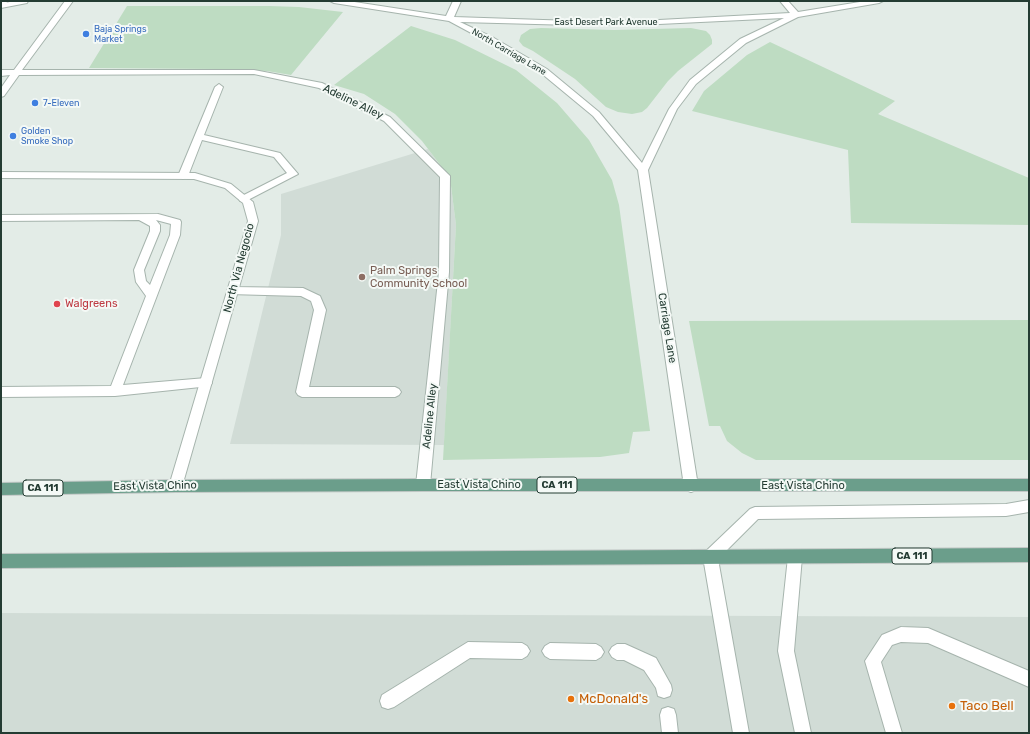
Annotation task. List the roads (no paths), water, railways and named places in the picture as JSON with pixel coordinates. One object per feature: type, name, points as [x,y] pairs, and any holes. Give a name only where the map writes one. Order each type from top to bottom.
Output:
[{"type":"main road","name":"East Vista Chino","points":[[1,489],[176,486],[423,485],[1029,485]]},
{"type":"main road","name":"CA 111","points":[[1,561],[1029,556]]},
{"type":"street","points":[[1,6],[5,1]]},
{"type":"street","points":[[1,6],[24,1]]},
{"type":"street","points":[[1,94],[69,1]]},
{"type":"street","name":"East Desert Park Avenue","points":[[334,1],[449,19],[573,23],[659,22],[796,14],[879,1]]},
{"type":"street","points":[[449,19],[457,1]]},
{"type":"street","points":[[643,170],[673,109],[693,82],[743,42],[796,14],[784,1]]},
{"type":"street","name":"North Carriage Lane","points":[[449,19],[491,40],[544,71],[596,114],[643,170]]},
{"type":"street","name":"Adeline Alley","points":[[1,73],[254,72],[322,86],[387,119],[393,124],[445,176],[444,272],[423,485]]},
{"type":"street","points":[[184,176],[198,136],[219,87]]},
{"type":"street","points":[[198,136],[277,155],[293,174],[244,199]]},
{"type":"street","name":"Carriage Lane","points":[[643,170],[691,486]]},
{"type":"street","name":"North Via Negocio","points":[[1,175],[195,176],[228,186],[248,202],[253,221],[176,486]]},
{"type":"street","points":[[138,217],[151,221],[156,225],[139,270],[140,282],[152,295]]},
{"type":"street","points":[[1,218],[158,217],[176,222],[175,235],[114,391]]},
{"type":"street","points":[[233,291],[303,292],[316,299],[320,310],[302,392],[395,392]]},
{"type":"street","points":[[1,392],[114,391],[206,383]]},
{"type":"street","points":[[741,733],[710,557],[755,512],[1006,510],[1029,506]]},
{"type":"street","points":[[795,557],[786,651],[803,733]]},
{"type":"street","points":[[894,733],[874,661],[887,640],[902,634],[928,636],[1029,679]]},
{"type":"street","points":[[388,701],[468,650],[522,651]]},
{"type":"street","points":[[550,651],[596,652]]},
{"type":"street","points":[[617,652],[625,652],[650,664],[664,685],[664,690]]},
{"type":"street","points":[[668,715],[670,733]]},
{"type":"place","name":"Baja Springs Market","points":[[86,34]]},
{"type":"place","name":"7-Eleven","points":[[35,103]]},
{"type":"place","name":"Golden Smoke Shop","points":[[13,136]]},
{"type":"place","name":"Palm Springs Community School","points":[[362,277]]},
{"type":"place","name":"Walgreens","points":[[57,304]]},
{"type":"place","name":"McDonald's","points":[[571,699]]},
{"type":"place","name":"Taco Bell","points":[[952,706]]}]
